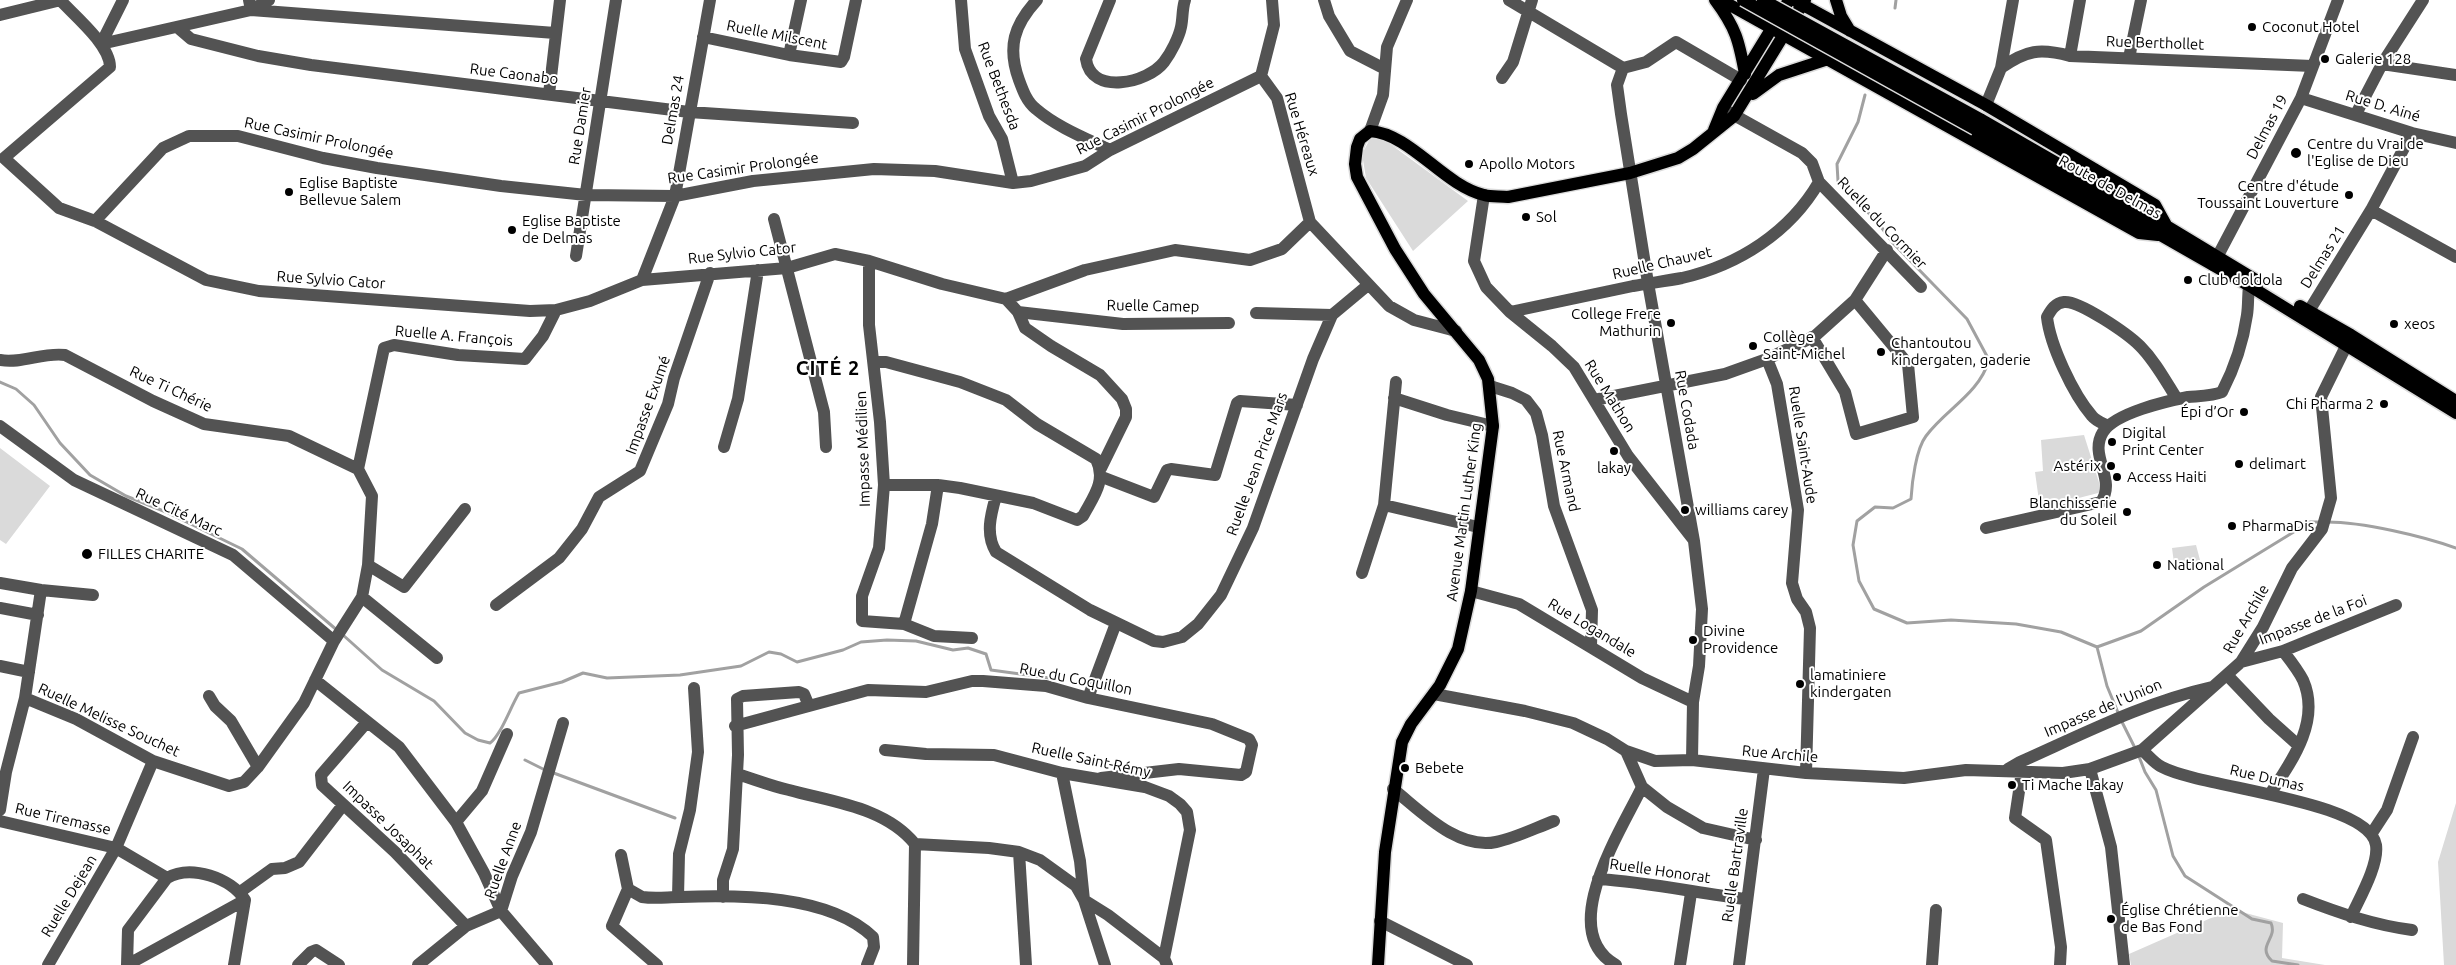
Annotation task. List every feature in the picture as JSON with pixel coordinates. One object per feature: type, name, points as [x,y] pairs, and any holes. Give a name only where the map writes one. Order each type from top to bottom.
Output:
[{"type":"main road","points":[[1715,0],[1730,21],[1739,39],[1743,77]]},
{"type":"main road","points":[[1721,0],[1771,31],[1786,35],[2139,233],[2165,231],[2155,205],[1986,105],[1850,31],[1801,2],[1786,35],[1740,108]]},
{"type":"main road","name":"Route de Delmas","points":[[1743,0],[1977,124]]},
{"type":"main road","name":"Route de Delmas","points":[[1763,0],[2456,401]]},
{"type":"main road","points":[[1713,133],[1723,108],[1789,0]]},
{"type":"main road","points":[[1836,0],[1841,16],[1850,31]]},
{"type":"main road","points":[[1370,131],[1382,132],[1408,148],[1456,183],[1484,195],[1508,196],[1630,173],[1678,158],[1713,133],[1780,75],[1828,59]]},
{"type":"main road","name":"Avenue Martin Luther King","points":[[1370,131],[1360,139],[1357,147],[1354,164],[1357,178],[1395,249],[1424,294],[1480,360],[1490,386],[1493,426],[1478,527],[1471,591],[1458,649],[1434,694],[1411,724],[1402,742],[1393,789],[1385,852],[1378,965]]},
{"type":"main road","name":"Route de Delmas","points":[[2349,340],[2456,413]]},
{"type":"street","points":[[0,15],[61,0],[100,44]]},
{"type":"street","points":[[100,44],[123,0]]},
{"type":"street","points":[[100,44],[177,27],[269,0]]},
{"type":"street","points":[[549,94],[560,0]]},
{"type":"street","name":"Rue Damier","points":[[576,256],[616,0]]},
{"type":"street","name":"Delmas 24","points":[[642,280],[675,196],[710,0]]},
{"type":"street","points":[[789,55],[801,0]]},
{"type":"street","name":"Ruelle Milscent","points":[[703,37],[789,55],[841,62],[844,57],[856,0]]},
{"type":"street","name":"Rue Bethesda","points":[[961,0],[965,49],[989,116],[1002,139],[1013,183]]},
{"type":"street","points":[[1037,0],[1020,22],[1012,42],[1012,63],[1024,94],[1034,108],[1045,116],[1110,150]]},
{"type":"street","points":[[1110,0],[1086,59],[1087,67],[1099,78],[1130,82],[1150,74],[1164,62],[1181,27],[1184,0]]},
{"type":"street","points":[[1261,76],[1274,25],[1272,0]]},
{"type":"street","points":[[1324,0],[1328,16],[1350,51],[1385,69]]},
{"type":"street","points":[[1370,131],[1383,95],[1387,47],[1408,0]]},
{"type":"street","points":[[1509,0],[1530,5],[1623,68],[1646,62],[1676,42],[1743,77]]},
{"type":"street","points":[[1986,105],[2001,68],[2013,0]]},
{"type":"street","points":[[2070,56],[2080,0]]},
{"type":"street","points":[[2130,58],[2141,0]]},
{"type":"street","name":"Delmas 19","points":[[2215,260],[2301,98],[2338,0]]},
{"type":"street","points":[[2356,114],[2382,64],[2422,0]]},
{"type":"street","points":[[250,5],[555,34]]},
{"type":"street","points":[[1502,78],[1513,62],[1530,5]]},
{"type":"street","name":"Rue Caonabo","points":[[177,27],[191,39],[258,56],[310,65],[689,112],[854,123]]},
{"type":"street","name":"Rue Sylvio Cator","points":[[100,44],[110,60],[110,67],[4,158],[60,208],[95,221],[206,280],[259,291],[481,308],[556,310],[590,301],[642,280],[787,268],[835,254],[870,261],[942,284],[1006,298]]},
{"type":"street","name":"Rue Berthollet","points":[[2001,68],[2020,54],[2038,52],[2070,56],[2312,66]]},
{"type":"street","points":[[2382,64],[2456,75]]},
{"type":"street","name":"Rue Codada","points":[[1623,68],[1617,85],[1665,384],[1694,540],[1702,608],[1699,666],[1693,702],[1692,760]]},
{"type":"street","name":"Rue Casimir Prolongée","points":[[95,221],[163,148],[189,136],[238,136],[322,158],[377,168],[586,195],[675,196],[754,181],[874,168],[935,172],[1013,183],[1056,176],[1085,166],[1110,150],[1261,76]]},
{"type":"street","name":"Rue Héreaux","points":[[1261,76],[1277,98],[1310,222]]},
{"type":"street","name":"Rue D. Ainé","points":[[2301,98],[2412,133],[2456,143]]},
{"type":"street","points":[[1723,108],[1740,108],[1802,153],[1812,163],[1819,182]]},
{"type":"street","name":"Delmas 21","points":[[2306,315],[2371,210],[2412,133]]},
{"type":"street","name":"Ruelle du Cormier","points":[[1819,182],[1921,287]]},
{"type":"street","name":"Ruelle Chauvet","points":[[1510,312],[1683,277],[1722,266],[1755,249],[1777,232],[1806,204],[1819,182]]},
{"type":"street","name":"Rue Mathon","points":[[1484,195],[1474,261],[1486,287],[1510,312],[1552,346],[1574,368],[1628,456],[1694,540]]},
{"type":"street","points":[[2371,210],[2456,258]]},
{"type":"street","points":[[774,218],[824,412],[826,447]]},
{"type":"street","points":[[884,485],[938,485],[1033,503],[1077,520],[1082,516],[1126,416],[1126,409],[1122,400],[1100,375],[1025,328],[1018,312],[1006,298],[1085,270],[1175,250],[1250,260],[1282,249],[1310,222],[1389,306],[1414,320],[1456,331]]},
{"type":"street","points":[[1594,400],[1665,384],[1725,374],[1767,359],[1812,337],[1855,300],[1887,250]]},
{"type":"street","name":"Impasse Médilien","points":[[870,261],[869,325],[874,362],[884,485],[879,548],[862,596],[862,621],[904,624]]},
{"type":"street","points":[[724,447],[738,399],[758,270]]},
{"type":"street","name":"Impasse Exumé","points":[[496,605],[559,558],[582,529],[599,497],[640,472],[668,404],[674,378],[710,273]]},
{"type":"street","points":[[1986,528],[2101,502],[2105,496],[2107,483],[2098,447],[2103,432],[2108,426],[2118,418],[2177,399],[2222,392],[2237,363],[2243,340],[2249,281]]},
{"type":"street","name":"Ruelle Jean Price Mars","points":[[1116,623],[1154,641],[1163,642],[1182,637],[1198,624],[1221,595],[1253,528],[1313,359],[1332,315],[1368,285]]},
{"type":"street","points":[[1812,337],[1844,392],[1856,434],[1913,417],[1908,364],[1855,300]]},
{"type":"street","points":[[2108,426],[2092,416],[2072,386],[2052,338],[2047,316],[2051,309],[2062,302],[2070,302],[2091,312],[2120,330],[2140,346],[2160,370],[2177,399]]},
{"type":"street","name":"Ruelle A. François","points":[[358,469],[384,348],[388,345],[458,355],[525,358],[544,336],[556,310]]},
{"type":"street","name":"Ruelle Camep","points":[[1018,312],[1123,324],[1229,323]]},
{"type":"street","points":[[1256,313],[1332,315]]},
{"type":"street","name":"Rue Archile","points":[[1434,694],[1525,711],[1573,723],[1607,739],[1626,751],[1655,761],[1692,760],[1806,773],[1904,778],[1966,770],[2063,773],[2090,769],[2138,752],[2228,676],[2241,662],[2263,627],[2292,568],[2322,529],[2331,498],[2331,484],[2321,397],[2349,340]]},
{"type":"street","name":"Rue Ti Chérie","points":[[0,360],[8,362],[51,353],[66,356],[153,401],[204,424],[289,436],[358,469]]},
{"type":"street","name":"Ruelle Saint-Aude","points":[[1767,359],[1777,384],[1798,510],[1792,583],[1797,599],[1806,612],[1810,628],[1806,773]]},
{"type":"street","points":[[874,362],[886,362],[960,382],[1006,400],[1037,424],[1096,459],[1101,473],[1154,497],[1167,470],[1215,475],[1236,403],[1240,401],[1297,405]]},
{"type":"street","points":[[1362,573],[1384,505],[1396,382]]},
{"type":"street","name":"Rue Armand","points":[[1490,386],[1526,400],[1536,413],[1542,435],[1554,506],[1592,610],[1591,646]]},
{"type":"street","points":[[1394,398],[1448,415],[1493,426]]},
{"type":"street","name":"Rue Cité Marc","points":[[0,426],[74,480],[233,555],[337,636]]},
{"type":"street","name":"Ruelle Melisse Souchet","points":[[25,698],[76,719],[153,761],[229,786],[244,782],[258,767],[304,703],[337,636],[362,597],[368,564],[372,496],[358,469]]},
{"type":"street","points":[[938,485],[932,524],[904,624],[934,636],[972,638]]},
{"type":"street","points":[[996,496],[989,530],[992,546],[996,552],[1090,610],[1116,623],[1088,698]]},
{"type":"street","points":[[1384,505],[1478,527]]},
{"type":"street","points":[[368,564],[404,587],[465,509]]},
{"type":"street","points":[[0,583],[41,590],[93,595]]},
{"type":"street","points":[[0,810],[1,794],[25,698],[41,590]]},
{"type":"street","name":"Rue Logandale","points":[[1471,591],[1519,604],[1642,678],[1693,702]]},
{"type":"street","points":[[362,597],[437,658]]},
{"type":"street","name":"Impasse de la Foi","points":[[2241,662],[2284,651],[2396,605]]},
{"type":"street","points":[[0,608],[38,615]]},
{"type":"street","points":[[2270,794],[2291,762],[2309,721],[2309,702],[2302,680],[2284,651]]},
{"type":"street","points":[[0,666],[29,672]]},
{"type":"street","points":[[2228,676],[2269,719],[2298,745]]},
{"type":"street","points":[[315,680],[399,747],[456,822],[484,872],[502,911],[547,965]]},
{"type":"street","name":"Rue du Coquillon","points":[[736,726],[868,690],[926,692],[972,681],[1026,683],[1212,724],[1249,738],[1252,745],[1246,772],[1241,775],[1179,769],[1101,778]]},
{"type":"street","name":"Impasse de l'Union","points":[[2008,770],[2020,762],[2120,717],[2179,694],[2215,686]]},
{"type":"street","points":[[678,897],[679,854],[690,810],[698,752],[694,688]]},
{"type":"street","points":[[723,897],[723,880],[733,849],[737,774],[736,702],[740,697],[799,692],[804,694],[809,706]]},
{"type":"street","points":[[209,696],[215,706],[231,721],[258,767]]},
{"type":"street","name":"Impasse Josaphat","points":[[367,722],[321,775],[322,785],[395,852],[466,926]]},
{"type":"street","name":"Ruelle Anne","points":[[418,965],[466,926],[502,911],[512,876],[531,832],[563,723]]},
{"type":"street","points":[[456,822],[482,791],[508,734]]},
{"type":"street","points":[[2352,917],[2372,867],[2376,846],[2372,833],[2387,810],[2414,737]]},
{"type":"street","name":"Ruelle Saint-Rémy","points":[[886,750],[926,754],[994,755],[1062,773],[1101,778],[1145,787],[1169,796],[1187,812],[1189,837],[1166,961]]},
{"type":"street","points":[[1626,751],[1642,787],[1667,807],[1703,828],[1756,840]]},
{"type":"street","name":"Rue Dumas","points":[[2138,752],[2162,767],[2194,779],[2270,794],[2340,813],[2372,833]]},
{"type":"street","name":"Ruelle Dejean","points":[[48,965],[116,848],[153,761]]},
{"type":"street","name":"Ruelle Bartraville","points":[[1739,965],[1764,769]]},
{"type":"street","points":[[2090,769],[2111,847],[2124,965]]},
{"type":"street","points":[[2022,771],[2016,818],[2046,840],[2061,947],[2060,965]]},
{"type":"street","points":[[1062,773],[1072,820],[1084,900],[1105,965]]},
{"type":"street","points":[[737,774],[779,788],[840,802],[876,815],[903,829],[915,844],[913,965]]},
{"type":"street","name":"Ruelle Honorat","points":[[1616,965],[1603,958],[1594,942],[1589,926],[1590,911],[1598,879],[1642,787]]},
{"type":"street","points":[[1393,789],[1436,824],[1453,834],[1472,841],[1495,842],[1554,821]]},
{"type":"street","points":[[127,965],[242,896],[272,869],[285,868],[299,862],[343,805]]},
{"type":"street","name":"Rue Tiremasse","points":[[0,821],[116,848],[167,878]]},
{"type":"street","points":[[915,844],[989,848],[1019,852],[1040,860],[1061,873],[1076,886],[1084,900],[1108,915],[1166,961]]},
{"type":"street","points":[[1019,852],[1026,965]]},
{"type":"street","points":[[621,855],[628,889],[612,926],[657,965]]},
{"type":"street","points":[[127,965],[128,930],[167,878],[176,873],[196,873],[219,880],[242,896]]},
{"type":"street","name":"Ruelle Honorat","points":[[1598,879],[1640,882],[1691,893],[1746,899]]},
{"type":"street","points":[[628,889],[642,897],[660,899],[723,897],[798,903],[828,911],[873,937],[874,947],[867,965]]},
{"type":"street","points":[[1680,965],[1691,893]]},
{"type":"street","points":[[234,965],[242,896]]},
{"type":"street","points":[[2303,899],[2352,917],[2388,927],[2412,930]]},
{"type":"street","points":[[1932,965],[1936,910]]},
{"type":"street","points":[[1380,921],[1467,965]]},
{"type":"street","points":[[298,965],[311,952],[316,950],[339,965]]},
{"type":"shaded area","points":[[1371,137],[1382,138],[1468,201],[1413,251],[1366,178],[1362,154]]},
{"type":"shaded area","points":[[2084,435],[2102,492],[2040,508],[2035,472],[2043,471],[2041,440]]},
{"type":"shaded area","points":[[0,448],[50,486],[6,544],[0,540]]},
{"type":"shaded area","points":[[2196,545],[2200,560],[2198,564],[2179,567],[2174,563],[2172,548]]},
{"type":"shaded area","points":[[2456,803],[2456,965],[2444,965],[2438,862]]},
{"type":"shaded area","points":[[2238,911],[2283,923],[2282,958],[2325,965],[2131,965],[2129,954],[2211,918]]},
{"type":"waterway","points":[[1895,8],[1896,0]]},
{"type":"waterway","points":[[1865,95],[1858,122],[1837,164],[1838,181],[1879,224],[1893,243],[1967,319],[1989,360],[1984,372],[1970,392],[1926,436],[1915,466],[1911,499],[1893,508],[1875,507],[1857,521],[1853,545],[1859,581],[1874,609],[1907,623],[1951,620],[2016,624],[2061,632],[2097,647],[2107,686],[2119,715]]},
{"type":"waterway","points":[[0,382],[16,389],[34,405],[60,443],[90,475],[126,496],[166,512],[242,549],[338,631]]},
{"type":"waterway","points":[[2097,647],[2141,631],[2204,587],[2310,522],[2321,522]]},
{"type":"waterway","points":[[2327,522],[2358,524],[2392,530],[2456,548]]},
{"type":"waterway","points":[[343,635],[382,670],[434,701],[465,733],[478,740],[490,743],[502,728],[519,693],[562,682],[583,673],[607,678],[680,675],[741,666],[769,652],[781,654],[797,662],[843,650],[861,642],[887,640],[916,641],[953,650],[968,648],[986,654],[991,670],[1064,680]]},
{"type":"waterway","points":[[2121,720],[2135,748]]},
{"type":"waterway","points":[[2138,754],[2145,772],[2156,790],[2173,856],[2185,876],[2252,919],[2271,923],[2272,934],[2266,947],[2268,956],[2272,961],[2298,965]]},
{"type":"waterway","points":[[525,760],[545,770]]},
{"type":"waterway","points":[[551,772],[675,818]]},
{"type":"place","name":"Coconut Hotel","points":[[2252,27]]},
{"type":"place","name":"Galerie 128","points":[[2325,59]]},
{"type":"place","name":"Centre du Vrai de l'Eglise de Dieu","points":[[2296,153]]},
{"type":"place","name":"Apollo Motors","points":[[1469,164]]},
{"type":"place","name":"Eglise Baptiste Bellevue Salem","points":[[289,192]]},
{"type":"place","name":"Centre d'étude Toussaint Louverture","points":[[2349,195]]},
{"type":"place","name":"Sol","points":[[1526,217]]},
{"type":"place","name":"Eglise Baptiste de Delmas","points":[[512,230]]},
{"type":"place","name":"Club doldola","points":[[2188,280]]},
{"type":"place","name":"College Frere Mathurin","points":[[1671,323]]},
{"type":"place","name":"xeos","points":[[2394,324]]},
{"type":"place","name":"Collège Saint-Michel","points":[[1753,346]]},
{"type":"place","name":"Chantoutou kindergaten, gaderie","points":[[1881,352]]},
{"type":"place","name":"Chi Pharma 2","points":[[2384,404]]},
{"type":"place","name":"Épi d’Or","points":[[2244,412]]},
{"type":"place","name":"Digital Print Center","points":[[2112,442]]},
{"type":"place","name":"lakay","points":[[1614,451]]},
{"type":"place","name":"delimart","points":[[2239,464]]},
{"type":"place","name":"Astérix","points":[[2111,466]]},
{"type":"place","name":"Access Haiti","points":[[2117,477]]},
{"type":"place","name":"williams carey","points":[[1685,510]]},
{"type":"place","name":"Blanchisserie du Soleil","points":[[2127,512]]},
{"type":"place","name":"PharmaDis","points":[[2232,526]]},
{"type":"place","name":"FILLES CHARITE","points":[[87,554]]},
{"type":"place","name":"National","points":[[2157,565]]},
{"type":"place","name":"Divine Providence","points":[[1693,640]]},
{"type":"place","name":"lamatiniere kindergaten","points":[[1800,684]]},
{"type":"place","name":"Bebete","points":[[1405,768]]},
{"type":"place","name":"Ti Mache Lakay","points":[[2012,785]]},
{"type":"place","name":"Église Chrétienne de Bas Fond","points":[[2111,919]]},
{"type":"district","name":"CITÉ 2","points":[[828,368]]}]
